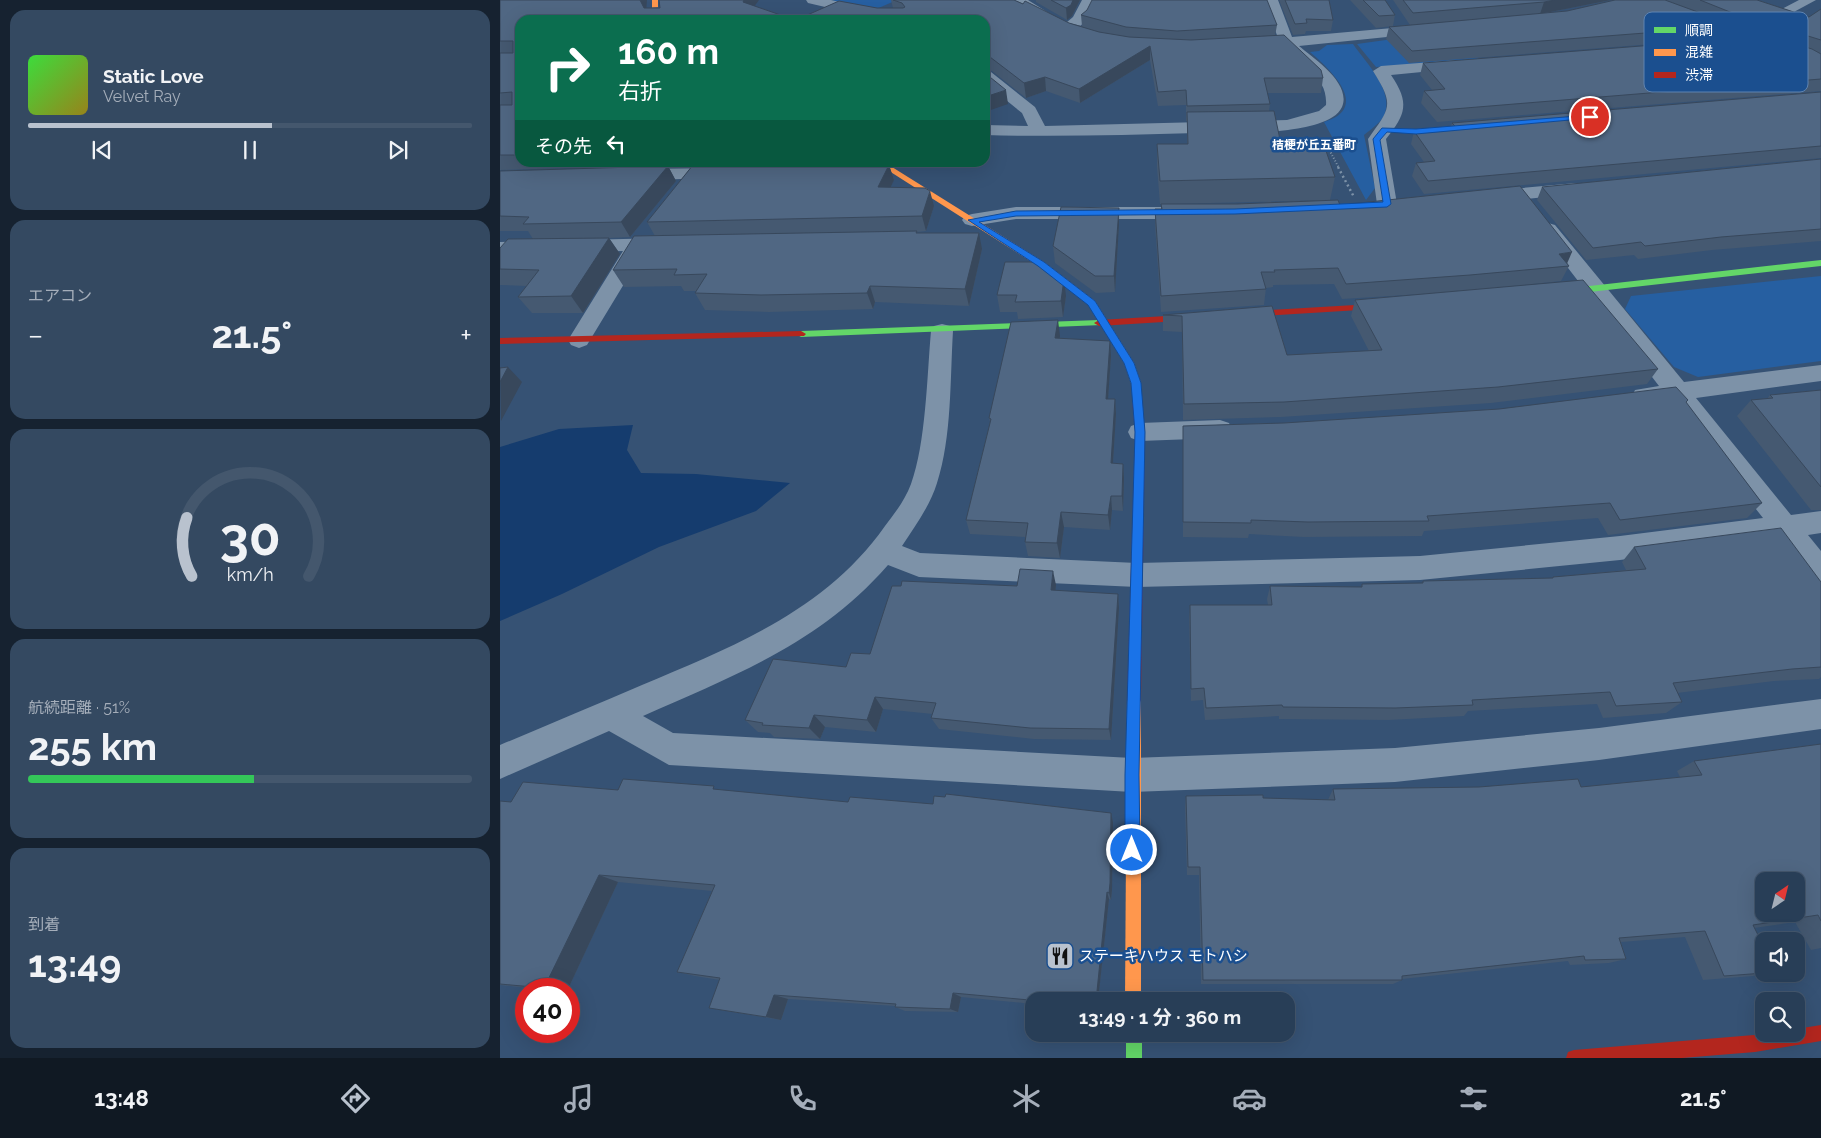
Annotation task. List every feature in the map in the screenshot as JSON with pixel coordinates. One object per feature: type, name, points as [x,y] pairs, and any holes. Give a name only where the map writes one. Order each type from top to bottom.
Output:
[{"type":"street","points":[[655,0],[656,15]]},
{"type":"street","points":[[813,0],[878,15]]},
{"type":"street","points":[[1018,0],[1066,28],[1083,35]]},
{"type":"street","points":[[1066,28],[1079,20],[1089,0]]},
{"type":"street","points":[[990,130],[1039,132],[1243,128],[1288,125],[1314,120],[1332,110],[1336,98],[1335,92],[1318,69],[1287,42],[1272,0]]},
{"type":"street","points":[[1648,0],[1678,12]]},
{"type":"street","points":[[1732,0],[1767,12]]},
{"type":"street","points":[[1786,12],[1809,0]]},
{"type":"street","points":[[1393,15],[1405,31]]},
{"type":"street","points":[[1238,45],[1444,28]]},
{"type":"street","points":[[1808,55],[1821,63]]},
{"type":"street","points":[[1387,204],[1377,139],[1393,130],[1398,106],[1395,92],[1381,70],[1470,64]]},
{"type":"street","points":[[990,79],[1029,111],[1039,132]]},
{"type":"street","points":[[885,167],[967,228],[988,232],[1070,284],[1092,303],[1129,363],[1136,383],[1140,432],[1132,775],[1133,992]]},
{"type":"street","points":[[616,176],[742,172]]},
{"type":"street","points":[[677,195],[694,174]]},
{"type":"street","points":[[1473,198],[1530,206],[1598,186]]},
{"type":"street","points":[[1359,207],[1407,203]]},
{"type":"street","points":[[1530,206],[1821,572]]},
{"type":"street","points":[[967,228],[1016,213],[1215,212]]},
{"type":"street","points":[[579,340],[637,245],[654,223]]},
{"type":"street","points":[[500,248],[686,244]]},
{"type":"street","points":[[1546,293],[1821,263]]},
{"type":"street","points":[[500,341],[942,331],[1105,325],[1401,305]]},
{"type":"street","points":[[500,762],[752,653],[792,630],[858,579],[883,551],[912,509],[926,476],[932,453],[942,331]]},
{"type":"street","points":[[1618,399],[1821,373]]},
{"type":"street","points":[[1140,432],[1243,429]]},
{"type":"street","points":[[883,551],[919,565],[1137,575],[1420,568],[1620,548],[1821,522]]},
{"type":"street","points":[[610,714],[669,749],[1132,775],[1395,765],[1599,744],[1821,714]]},
{"type":"street","points":[[1574,1058],[1758,1051],[1821,1033]]},
{"type":"street","points":[[1134,1042],[1134,1058]]},
{"type":"path","points":[[1314,120],[1359,207]]},
{"type":"shaded area","points":[[831,0],[897,0],[874,10]]},
{"type":"shaded area","points":[[1451,31],[1479,59],[1376,67],[1357,44]]},
{"type":"shaded area","points":[[1353,44],[1377,78],[1386,97],[1384,116],[1364,135],[1375,188],[1366,200],[1324,122],[1338,116],[1345,108],[1346,98],[1336,78],[1310,52],[1319,51],[1327,45]]},
{"type":"shaded area","points":[[1821,276],[1821,361],[1698,377],[1674,367],[1625,309],[1631,296]]},
{"type":"shaded area","points":[[633,425],[627,450],[641,473],[696,474],[790,483],[756,511],[659,547],[562,594],[500,621],[500,447],[559,429]]},
{"type":"building","points":[[500,0],[640,0],[644,8],[660,8],[659,0],[744,0],[743,2],[781,15],[515,15],[515,155],[500,155],[500,105],[512,105],[512,92],[500,93],[500,53],[513,53],[513,41],[500,41]]},
{"type":"building","points":[[893,0],[1014,0],[1023,4],[1025,1],[1069,23],[1099,32],[1129,37],[1191,40],[1284,35],[1321,70],[1323,78],[1264,78],[1270,104],[1187,106],[1186,90],[1158,92],[1150,46],[1079,89],[1045,77],[1024,83],[990,57],[990,15],[807,15],[839,1],[877,8],[903,8],[905,7],[902,3]]},
{"type":"building","points":[[1051,0],[1073,0],[1071,5],[1066,8]]},
{"type":"building","points":[[1092,0],[1267,0],[1277,25],[1177,31],[1126,27],[1081,15],[1087,10]]},
{"type":"building","points":[[1285,0],[1329,0],[1333,20],[1306,19],[1307,23],[1295,24]]},
{"type":"building","points":[[1363,0],[1385,0],[1395,15],[1379,16]]},
{"type":"building","points":[[1403,0],[1555,0],[1413,13]]},
{"type":"building","points":[[1615,0],[1665,0],[1698,12],[1644,12],[1644,33],[1412,51],[1389,27],[1567,11]]},
{"type":"building","points":[[1700,0],[1757,0],[1794,12],[1730,12]]},
{"type":"building","points":[[1821,9],[1821,40],[1808,36],[1808,17]]},
{"type":"building","points":[[1644,46],[1644,92],[1662,92],[1441,110],[1424,91],[1445,89],[1423,63]]},
{"type":"building","points":[[1808,48],[1821,54],[1821,79],[1808,80]]},
{"type":"building","points":[[990,77],[1006,90],[990,95]]},
{"type":"building","points":[[1821,92],[1821,146],[1428,181],[1416,163],[1435,161],[1414,131],[1457,128],[1452,123]]},
{"type":"building","points":[[1274,111],[1282,149],[1325,148],[1335,177],[1160,181],[1157,144],[1188,144],[1187,112]]},
{"type":"building","points":[[1821,159],[1821,229],[1721,237],[1645,246],[1641,242],[1593,248],[1542,187]]},
{"type":"building","points":[[667,167],[621,222],[523,224],[529,217],[500,216],[500,171]]},
{"type":"building","points":[[691,167],[888,167],[878,187],[925,188],[930,191],[922,216],[647,222]]},
{"type":"building","points":[[1520,186],[1572,252],[1559,254],[1569,266],[1346,284],[1338,268],[1274,270],[1275,272],[1261,272],[1266,289],[1161,296],[1155,209],[1162,209],[1161,204],[1237,204],[1338,200],[1340,205]]},
{"type":"building","points":[[1061,207],[1119,208],[1114,276],[1095,276],[1053,246]]},
{"type":"building","points":[[917,231],[916,233],[979,233],[965,289],[870,286],[867,293],[761,295],[695,293],[707,274],[674,275],[677,269],[613,270],[634,236]]},
{"type":"building","points":[[609,238],[571,296],[518,297],[539,270],[500,269],[500,248],[508,239]]},
{"type":"building","points":[[1005,262],[1042,262],[1064,279],[1061,301],[1015,302],[1017,295],[997,295]]},
{"type":"building","points":[[1583,280],[1658,369],[1498,387],[1284,402],[1184,404],[1182,316],[1163,315],[1272,306],[1287,355],[1382,350],[1355,300]]},
{"type":"building","points":[[1058,320],[1055,338],[1110,341],[1106,399],[1115,399],[1111,463],[1123,464],[1122,496],[1111,496],[1108,515],[1061,512],[1057,543],[1025,542],[1028,523],[966,520],[991,419],[989,418],[1011,322]]},
{"type":"building","points":[[508,367],[500,382],[500,368]]},
{"type":"building","points":[[1676,387],[1688,400],[1686,402],[1762,503],[1620,520],[1610,503],[1427,516],[1429,521],[1308,522],[1251,520],[1251,523],[1183,522],[1183,426],[1284,423],[1499,409]]},
{"type":"building","points":[[1821,390],[1821,487],[1751,400],[1773,398],[1770,395]]},
{"type":"building","points":[[1781,528],[1821,582],[1821,667],[1673,683],[1682,702],[1616,706],[1610,692],[1472,700],[1473,705],[1395,708],[1283,707],[1282,705],[1206,708],[1204,688],[1191,689],[1190,605],[1272,605],[1270,586],[1362,587],[1362,584],[1423,583],[1423,581],[1553,578],[1646,569],[1634,547]]},
{"type":"building","points":[[1020,569],[1053,571],[1051,590],[1118,594],[1109,729],[1030,728],[931,718],[936,703],[875,697],[867,720],[814,715],[809,728],[762,725],[763,723],[745,720],[773,659],[846,667],[851,653],[870,654],[892,586],[901,586],[902,581],[1017,586]]},
{"type":"building","points":[[1821,744],[1821,921],[1818,915],[1805,917],[1805,872],[1755,872],[1755,922],[1772,922],[1753,925],[1756,932],[1755,974],[1724,976],[1705,931],[1619,938],[1626,959],[1585,960],[1584,956],[1402,976],[1402,980],[1203,980],[1200,867],[1188,867],[1186,796],[1263,795],[1263,798],[1335,800],[1333,789],[1479,787],[1578,779],[1581,787],[1702,775],[1694,761]]},
{"type":"building","points":[[623,779],[714,786],[713,789],[848,802],[850,797],[933,804],[934,796],[945,797],[946,794],[1111,813],[1110,883],[1109,893],[1107,892],[1097,992],[1025,992],[1025,1000],[953,993],[950,1009],[895,1007],[896,1004],[774,995],[766,1017],[709,1008],[720,978],[677,972],[715,885],[599,875],[549,978],[515,978],[515,985],[500,984],[500,801],[511,802],[523,782],[618,790]]},
{"type":"traffic: fast","points":[[1554,293],[1821,263]]},
{"type":"traffic: fast","points":[[801,334],[1099,323]]},
{"type":"traffic: fast","points":[[1134,1042],[1134,1058]]},
{"type":"traffic: slow","points":[[655,0],[656,15]]},
{"type":"traffic: slow","points":[[886,167],[1041,264],[1092,303],[1129,363],[1136,383],[1137,400]]},
{"type":"traffic: slow","points":[[1133,992],[1134,700]]},
{"type":"traffic: jam","points":[[1099,323],[1389,306]]},
{"type":"traffic: jam","points":[[500,341],[801,334]]},
{"type":"traffic: jam","points":[[1134,700],[1140,432],[1137,400]]},
{"type":"traffic: jam","points":[[1574,1058],[1755,1044],[1821,1033]]},
{"type":"place","name":"ステーキハウス モトハシ","points":[[1060,956]]},
{"type":"district","name":"桔梗が丘五番町","points":[[1314,145]]},
{"type":"route","points":[[1132,850],[1140,432],[1136,383],[1129,363],[1092,303],[1070,284],[972,220],[1016,213],[1235,212],[1359,207],[1387,204],[1377,139],[1385,130],[1416,132],[1590,117]]}]
